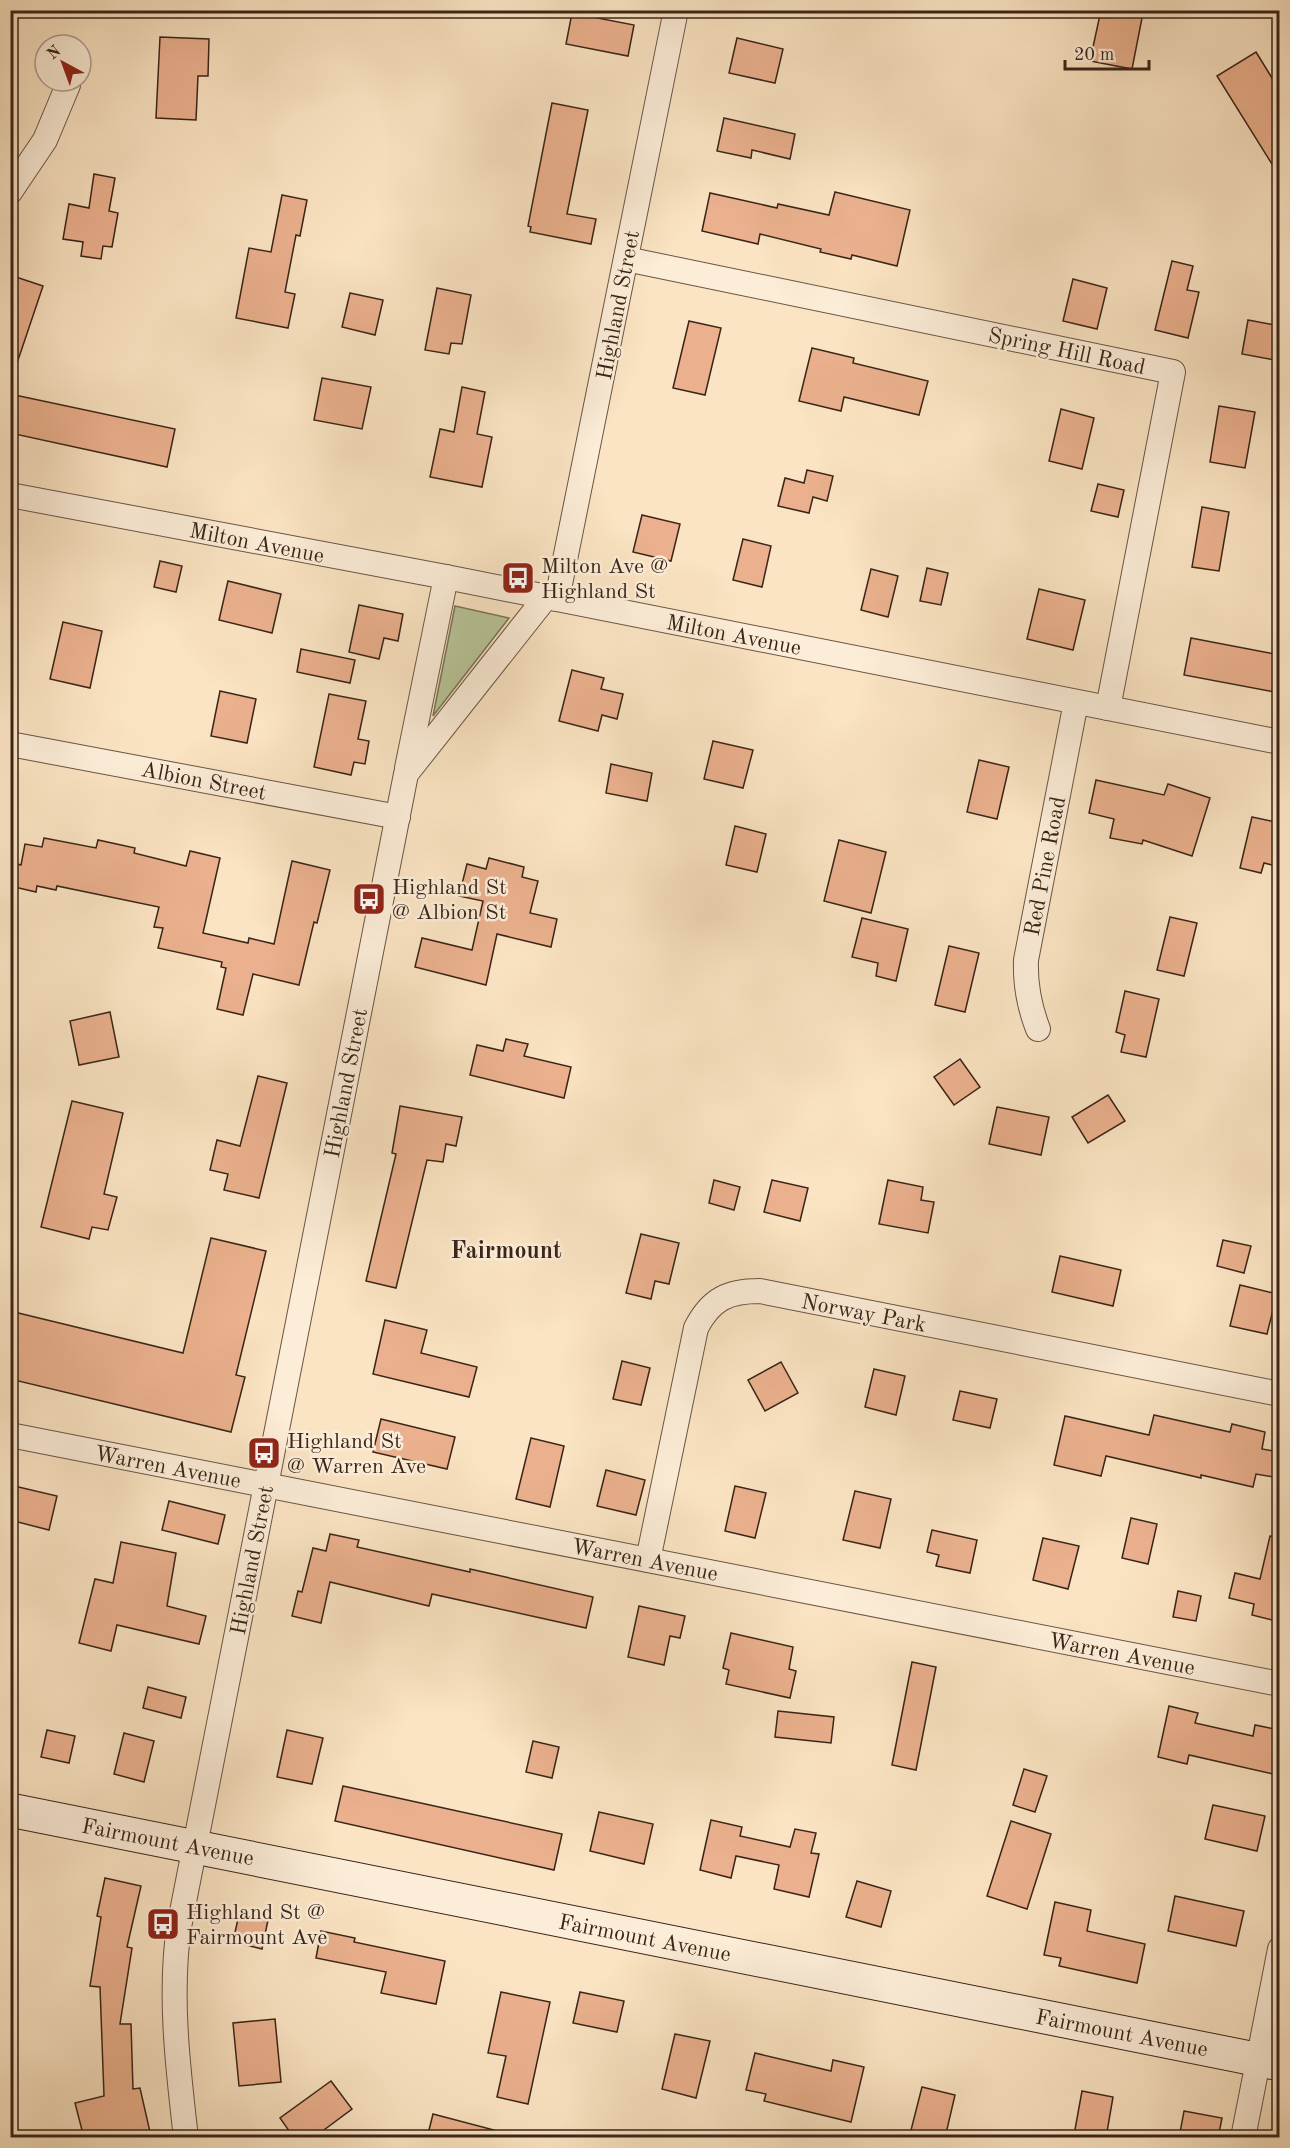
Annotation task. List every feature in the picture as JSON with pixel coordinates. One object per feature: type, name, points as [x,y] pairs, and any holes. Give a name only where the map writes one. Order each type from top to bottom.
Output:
[{"type":"street","name":"Highland Street","points":[[406,774],[552,598],[626,259],[676,10]]},
{"type":"street","points":[[10,192],[45,140],[65,93]]},
{"type":"street","name":"Spring Hill Road","points":[[626,259],[1173,372],[1108,708]]},
{"type":"street","name":"Milton Avenue","points":[[10,495],[446,577],[1280,742]]},
{"type":"street","name":"Highland Street","points":[[186,2138],[174,1974],[179,1927],[446,577]]},
{"type":"street","name":"Red Pine Road","points":[[1038,1029],[1029,1004],[1025,976],[1026,960],[1076,702]]},
{"type":"street","name":"Albion Street","points":[[10,744],[398,817]]},
{"type":"street","name":"Norway Park","points":[[648,1560],[696,1328],[710,1307],[720,1299],[735,1293],[760,1292],[1280,1394]]},
{"type":"street","name":"Warren Avenue","points":[[10,1435],[1280,1684]]},
{"type":"street","name":"Fairmount Avenue","points":[[10,1810],[1269,2061]]},
{"type":"street","points":[[1243,2138],[1269,2061],[1280,1949]]},
{"type":"green space","points":[[455,606],[509,618],[433,716]]},
{"type":"building","points":[[1101,10],[1130,10],[1143,13],[1132,69],[1090,61]]},
{"type":"building","points":[[572,13],[634,25],[628,56],[566,44]]},
{"type":"building","points":[[160,37],[209,39],[208,76],[198,76],[196,120],[156,118]]},
{"type":"building","points":[[737,38],[783,49],[775,83],[729,73]]},
{"type":"building","points":[[1256,52],[1280,91],[1280,177],[1217,76]]},
{"type":"building","points":[[552,103],[588,110],[567,214],[596,219],[591,244],[530,232],[531,227],[528,226]]},
{"type":"building","points":[[724,118],[795,134],[790,159],[752,150],[751,158],[717,151]]},
{"type":"building","points":[[94,174],[115,178],[109,211],[118,213],[112,247],[103,246],[101,259],[81,256],[83,242],[63,239],[69,204],[89,208]]},
{"type":"building","points":[[835,192],[910,210],[897,266],[852,255],[851,259],[820,252],[821,249],[760,234],[758,244],[702,231],[710,193],[777,208],[778,204],[829,215]]},
{"type":"building","points":[[282,195],[307,200],[300,236],[296,235],[285,292],[295,294],[288,328],[236,318],[249,248],[271,252]]},
{"type":"building","points":[[1172,261],[1193,266],[1187,290],[1199,292],[1188,338],[1155,330]]},
{"type":"building","points":[[10,275],[43,286],[14,372],[10,371]]},
{"type":"building","points":[[1073,279],[1107,288],[1097,329],[1063,321]]},
{"type":"building","points":[[437,288],[471,295],[462,344],[451,343],[449,354],[425,350]]},
{"type":"building","points":[[350,293],[383,300],[375,335],[342,327]]},
{"type":"building","points":[[1248,320],[1280,326],[1280,361],[1242,354]]},
{"type":"building","points":[[689,321],[721,328],[705,395],[673,388]]},
{"type":"building","points":[[812,348],[854,358],[853,363],[928,381],[919,415],[844,397],[841,411],[799,401]]},
{"type":"building","points":[[322,378],[371,387],[362,429],[314,420]]},
{"type":"building","points":[[462,387],[485,392],[477,434],[492,437],[482,487],[430,477],[440,429],[454,432]]},
{"type":"building","points":[[10,394],[175,429],[167,467],[10,433]]},
{"type":"building","points":[[1219,406],[1255,412],[1245,468],[1210,462]]},
{"type":"building","points":[[1061,409],[1094,418],[1082,469],[1049,461]]},
{"type":"building","points":[[807,470],[833,476],[827,501],[813,497],[809,513],[778,506],[785,478],[804,483]]},
{"type":"building","points":[[1098,484],[1124,490],[1118,517],[1091,511]]},
{"type":"building","points":[[1202,507],[1229,512],[1219,571],[1192,567]]},
{"type":"building","points":[[642,515],[680,524],[671,561],[633,552]]},
{"type":"building","points":[[743,539],[771,546],[762,587],[733,580]]},
{"type":"building","points":[[160,561],[182,566],[176,592],[154,587]]},
{"type":"building","points":[[927,568],[948,573],[941,605],[920,601]]},
{"type":"building","points":[[871,569],[898,576],[888,617],[861,610]]},
{"type":"building","points":[[228,581],[281,594],[272,633],[219,620]]},
{"type":"building","points":[[1039,589],[1085,600],[1073,650],[1027,639]]},
{"type":"building","points":[[359,605],[403,614],[398,641],[384,638],[379,659],[349,652]]},
{"type":"building","points":[[63,622],[102,631],[90,688],[50,679]]},
{"type":"building","points":[[1191,638],[1280,655],[1280,693],[1184,675]]},
{"type":"building","points":[[301,649],[355,660],[350,683],[297,672]]},
{"type":"building","points":[[572,670],[604,678],[601,689],[623,694],[617,719],[602,715],[598,731],[559,721]]},
{"type":"building","points":[[220,691],[256,699],[247,743],[211,736]]},
{"type":"building","points":[[329,694],[366,701],[358,739],[369,741],[365,764],[354,762],[351,775],[314,767]]},
{"type":"building","points":[[713,741],[753,750],[743,788],[704,779]]},
{"type":"building","points":[[979,760],[1009,767],[997,819],[967,812]]},
{"type":"building","points":[[611,764],[652,773],[647,801],[606,793]]},
{"type":"building","points":[[1096,780],[1164,795],[1168,784],[1210,798],[1192,856],[1143,840],[1142,844],[1110,838],[1114,819],[1089,813]]},
{"type":"building","points":[[1252,817],[1280,823],[1280,867],[1264,863],[1261,873],[1240,868]]},
{"type":"building","points":[[735,826],[766,834],[757,872],[726,865]]},
{"type":"building","points":[[44,838],[96,848],[98,840],[135,848],[134,853],[186,866],[190,851],[220,858],[203,933],[248,943],[249,938],[274,944],[292,861],[330,870],[317,923],[314,922],[299,985],[253,974],[243,1015],[217,1009],[226,968],[221,967],[222,962],[158,948],[163,928],[154,927],[159,907],[57,886],[56,890],[37,886],[36,892],[10,886],[10,862],[21,865],[25,844],[42,847]]},
{"type":"building","points":[[839,840],[886,852],[871,913],[824,901]]},
{"type":"building","points":[[489,858],[524,867],[522,877],[538,881],[530,913],[557,919],[551,947],[497,934],[486,985],[415,967],[422,938],[472,950],[483,901],[459,896],[467,864],[486,869]]},
{"type":"building","points":[[1170,917],[1197,923],[1184,976],[1157,970]]},
{"type":"building","points":[[862,918],[908,929],[896,981],[876,976],[878,963],[852,957]]},
{"type":"building","points":[[949,946],[979,953],[965,1012],[935,1005]]},
{"type":"building","points":[[1125,991],[1159,999],[1146,1057],[1121,1052],[1125,1035],[1116,1032]]},
{"type":"building","points":[[110,1012],[119,1057],[79,1065],[70,1021]]},
{"type":"building","points":[[506,1039],[528,1044],[524,1056],[571,1067],[564,1098],[470,1075],[477,1045],[503,1051]]},
{"type":"building","points":[[960,1059],[980,1087],[954,1105],[934,1077]]},
{"type":"building","points":[[258,1076],[287,1083],[259,1198],[224,1190],[228,1174],[210,1170],[217,1140],[240,1146]]},
{"type":"building","points":[[1108,1095],[1125,1121],[1088,1143],[1072,1117]]},
{"type":"building","points":[[72,1101],[123,1113],[104,1194],[117,1197],[108,1230],[92,1227],[89,1239],[41,1227]]},
{"type":"building","points":[[400,1106],[462,1117],[456,1146],[446,1144],[443,1162],[427,1160],[396,1288],[366,1281],[396,1154],[392,1153]]},
{"type":"building","points":[[997,1107],[1049,1117],[1041,1155],[989,1144]]},
{"type":"building","points":[[714,1180],[740,1187],[734,1210],[709,1203]]},
{"type":"building","points":[[772,1180],[808,1188],[800,1221],[764,1212]]},
{"type":"building","points":[[888,1180],[923,1187],[921,1200],[934,1202],[928,1233],[879,1224]]},
{"type":"building","points":[[641,1234],[679,1243],[669,1284],[655,1281],[651,1299],[626,1293]]},
{"type":"building","points":[[211,1238],[266,1251],[236,1375],[245,1377],[231,1432],[10,1379],[10,1311],[183,1353]]},
{"type":"building","points":[[1223,1240],[1251,1246],[1244,1273],[1217,1266]]},
{"type":"building","points":[[1060,1256],[1121,1270],[1113,1306],[1052,1292]]},
{"type":"building","points":[[1240,1285],[1277,1294],[1267,1334],[1230,1326]]},
{"type":"building","points":[[385,1320],[427,1330],[421,1353],[477,1367],[469,1397],[373,1374]]},
{"type":"building","points":[[622,1361],[650,1368],[641,1405],[613,1399]]},
{"type":"building","points":[[781,1362],[798,1393],[765,1411],[748,1380]]},
{"type":"building","points":[[874,1369],[905,1376],[896,1415],[865,1407]]},
{"type":"building","points":[[960,1391],[997,1399],[990,1428],[953,1420]]},
{"type":"building","points":[[1154,1415],[1230,1432],[1232,1424],[1265,1432],[1262,1449],[1280,1452],[1280,1478],[1256,1474],[1253,1487],[1201,1475],[1201,1478],[1106,1456],[1101,1476],[1054,1465],[1065,1416],[1149,1435]]},
{"type":"building","points":[[381,1419],[455,1437],[447,1469],[373,1452]]},
{"type":"building","points":[[531,1438],[564,1446],[550,1507],[516,1499]]},
{"type":"building","points":[[606,1470],[645,1480],[636,1515],[597,1506]]},
{"type":"building","points":[[10,1485],[57,1496],[49,1530],[10,1520]]},
{"type":"building","points":[[735,1486],[766,1493],[755,1538],[725,1531]]},
{"type":"building","points":[[855,1491],[891,1499],[880,1548],[843,1540]]},
{"type":"building","points":[[169,1501],[225,1515],[218,1544],[162,1530]]},
{"type":"building","points":[[1131,1518],[1157,1524],[1148,1564],[1122,1558]]},
{"type":"building","points":[[932,1530],[977,1540],[970,1573],[936,1566],[939,1555],[927,1552]]},
{"type":"building","points":[[330,1534],[359,1540],[357,1547],[470,1572],[470,1569],[593,1597],[586,1628],[432,1594],[429,1606],[330,1582],[321,1623],[292,1616],[298,1591],[302,1592],[313,1548],[326,1551]]},
{"type":"building","points":[[1270,1536],[1280,1537],[1280,1622],[1252,1615],[1254,1604],[1229,1598],[1235,1573],[1260,1579]]},
{"type":"building","points":[[1043,1538],[1079,1546],[1068,1589],[1033,1580]]},
{"type":"building","points":[[121,1542],[176,1553],[167,1606],[206,1616],[199,1644],[117,1625],[111,1651],[79,1643],[95,1579],[113,1583]]},
{"type":"building","points":[[1178,1591],[1201,1596],[1196,1621],[1173,1617]]},
{"type":"building","points":[[639,1606],[685,1616],[680,1638],[670,1636],[664,1665],[628,1657]]},
{"type":"building","points":[[731,1633],[793,1647],[789,1669],[796,1671],[790,1698],[726,1684],[729,1670],[723,1668]]},
{"type":"building","points":[[912,1662],[936,1667],[916,1770],[892,1765]]},
{"type":"building","points":[[148,1687],[186,1697],[181,1718],[143,1708]]},
{"type":"building","points":[[1169,1706],[1198,1713],[1195,1723],[1253,1736],[1255,1725],[1280,1730],[1280,1746],[1273,1774],[1189,1755],[1187,1764],[1158,1757]]},
{"type":"building","points":[[778,1711],[834,1717],[831,1743],[775,1737]]},
{"type":"building","points":[[47,1730],[75,1736],[69,1763],[41,1757]]},
{"type":"building","points":[[287,1730],[323,1738],[312,1784],[277,1777]]},
{"type":"building","points":[[124,1733],[154,1741],[144,1782],[114,1774]]},
{"type":"building","points":[[533,1741],[559,1747],[552,1778],[526,1772]]},
{"type":"building","points":[[1024,1769],[1047,1776],[1035,1812],[1013,1805]]},
{"type":"building","points":[[343,1786],[562,1834],[554,1870],[335,1821]]},
{"type":"building","points":[[1213,1805],[1265,1816],[1257,1851],[1205,1839]]},
{"type":"building","points":[[599,1812],[653,1824],[644,1864],[590,1851]]},
{"type":"building","points":[[711,1820],[742,1827],[740,1836],[790,1847],[795,1829],[816,1833],[811,1853],[819,1854],[809,1897],[774,1889],[779,1865],[736,1856],[731,1878],[700,1870]]},
{"type":"building","points":[[1011,1821],[1051,1834],[1027,1909],[987,1896]]},
{"type":"building","points":[[105,1878],[141,1886],[127,1947],[132,1948],[120,2024],[131,2024],[133,2089],[140,2088],[150,2132],[126,2138],[84,2138],[75,2103],[104,2096],[100,1987],[90,1986],[101,1917],[97,1916]]},
{"type":"building","points":[[857,1881],[891,1891],[881,1927],[846,1917]]},
{"type":"building","points":[[1175,1896],[1244,1911],[1236,1946],[1168,1931]]},
{"type":"building","points":[[1055,1902],[1091,1910],[1087,1931],[1145,1944],[1137,1983],[1059,1966],[1061,1958],[1044,1955]]},
{"type":"building","points":[[239,1914],[268,1920],[262,1949],[233,1942]]},
{"type":"building","points":[[321,1931],[355,1938],[354,1942],[445,1961],[436,2004],[381,1993],[386,1972],[316,1958]]},
{"type":"building","points":[[501,1992],[550,2002],[528,2104],[497,2097],[506,2056],[488,2053]]},
{"type":"building","points":[[580,1992],[624,2001],[617,2032],[573,2023]]},
{"type":"building","points":[[275,2019],[281,2082],[239,2086],[233,2023]]},
{"type":"building","points":[[675,2034],[710,2041],[696,2098],[662,2089]]},
{"type":"building","points":[[755,2053],[831,2071],[833,2060],[864,2067],[851,2122],[764,2101],[766,2094],[746,2090]]},
{"type":"building","points":[[331,2081],[352,2109],[313,2138],[294,2138],[280,2118]]},
{"type":"building","points":[[922,2087],[955,2095],[945,2138],[909,2138]]},
{"type":"building","points":[[1082,2091],[1113,2097],[1106,2138],[1074,2135]]},
{"type":"building","points":[[1184,2111],[1222,2118],[1218,2138],[1179,2138]]},
{"type":"building","points":[[433,2114],[494,2130],[493,2138],[427,2138]]},
{"type":"place","name":"Milton Ave @ Highland St","points":[[518,578]]},
{"type":"place","name":"Highland St @ Albion St","points":[[369,899]]},
{"type":"place","name":"Highland St @ Warren Ave","points":[[264,1453]]},
{"type":"place","name":"Highland St @ Fairmount Ave","points":[[163,1924]]},
{"type":"district","name":"Fairmount","points":[[506,1250]]}]
